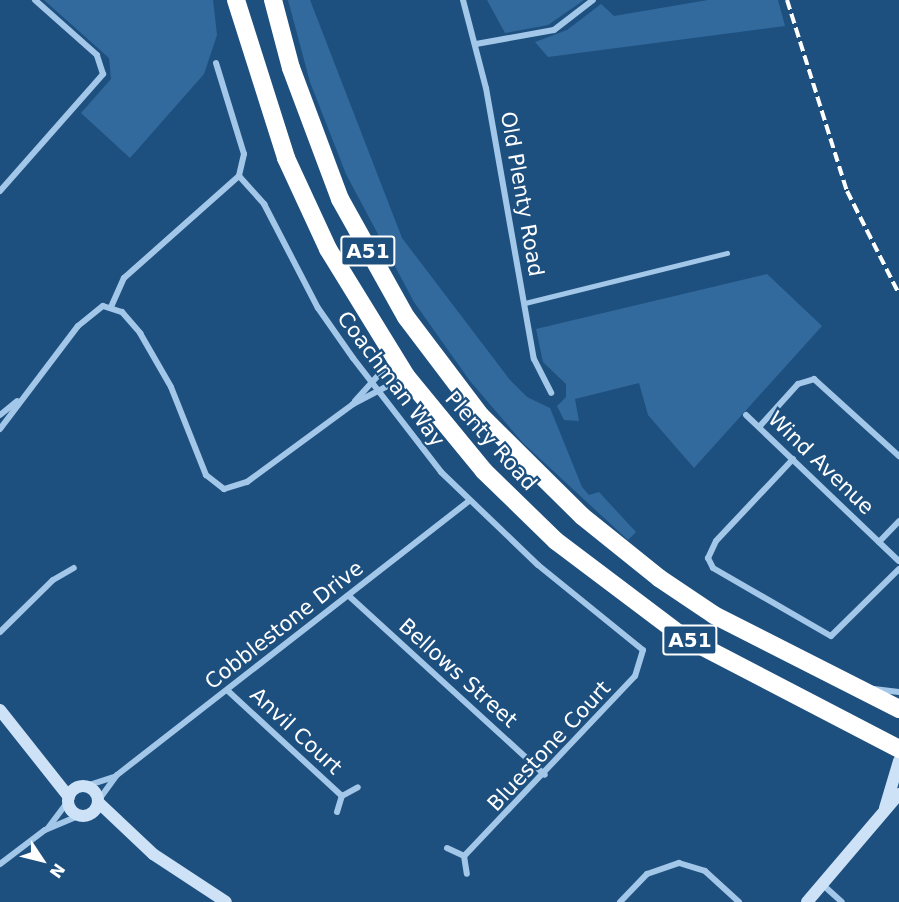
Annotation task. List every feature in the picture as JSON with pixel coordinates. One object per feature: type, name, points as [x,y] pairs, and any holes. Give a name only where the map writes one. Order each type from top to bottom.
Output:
[{"type":"highway","name":"Plenty Road","points":[[236,0],[271,117],[307,207],[406,376],[506,494],[627,597],[745,672],[899,749]]},
{"type":"highway","name":"Plenty Road","points":[[273,0],[291,68],[340,199],[406,317],[481,416],[574,509],[659,578],[714,615],[899,709]]},
{"type":"street","points":[[0,191],[103,74],[97,55],[35,0]]},
{"type":"street","name":"Old Plenty Road","points":[[463,0],[476,44],[534,359],[551,393]]},
{"type":"street","points":[[476,44],[554,30],[593,0]]},
{"type":"street","points":[[0,429],[22,397],[85,318],[111,307],[124,278],[239,176],[244,154],[216,63]]},
{"type":"street","name":"Coachman Way","points":[[239,176],[264,204],[318,308],[429,459],[538,566],[643,650]]},
{"type":"street","points":[[111,307],[127,317],[154,354],[206,475],[220,488],[247,482],[353,404],[406,376]]},
{"type":"street","points":[[353,404],[370,381],[395,358]]},
{"type":"street","points":[[759,427],[798,384],[814,379],[899,456]]},
{"type":"street","points":[[0,415],[22,397]]},
{"type":"street","name":"Wind Avenue","points":[[746,415],[899,561]]},
{"type":"street","points":[[793,459],[716,541],[708,558],[713,568],[831,636],[899,569]]},
{"type":"street","name":"Cobblestone Drive","points":[[98,802],[117,775],[470,500]]},
{"type":"street","points":[[879,542],[899,521]]},
{"type":"street","points":[[0,632],[53,580],[74,568]]},
{"type":"street","name":"Bellows Street","points":[[349,596],[545,775]]},
{"type":"street","name":"Bluestone Court","points":[[464,856],[545,775],[635,676],[643,650]]},
{"type":"street","points":[[855,688],[899,692]]},
{"type":"street","name":"Anvil Court","points":[[227,690],[342,796]]},
{"type":"street","points":[[0,710],[51,772],[82,815],[126,833],[226,902]]},
{"type":"street","points":[[807,902],[885,809],[896,790],[899,761]]},
{"type":"street","points":[[51,772],[85,786],[126,833]]},
{"type":"street","name":"Cobblestone Drive","points":[[85,786],[117,775]]},
{"type":"street","points":[[45,830],[69,799],[85,786]]},
{"type":"street","name":"Anvil Court","points":[[337,812],[342,796],[358,787]]},
{"type":"street","points":[[0,864],[45,830],[82,815],[98,802]]},
{"type":"street","points":[[447,848],[464,856],[467,874]]},
{"type":"street","points":[[620,902],[647,874],[678,863],[705,871],[740,902]]},
{"type":"street","points":[[823,885],[842,902]]},
{"type":"lane","points":[[525,303],[727,253]]},
{"type":"shaded area","points":[[44,0],[213,0],[217,35],[204,74],[130,158],[81,113],[111,79],[109,58]]},
{"type":"shaded area","points":[[288,0],[310,0],[402,238],[510,380],[527,397],[550,408],[582,487],[589,495],[599,492],[636,532],[628,540],[523,443],[470,381],[414,302],[346,174],[310,82]]},
{"type":"shaded area","points":[[487,0],[584,0],[548,25],[505,33]]},
{"type":"shaded area","points":[[708,0],[778,0],[785,26],[548,57],[535,42],[567,30],[601,4],[614,16]]},
{"type":"shaded area","points":[[767,274],[822,326],[694,468],[648,415],[639,383],[575,399],[579,421],[564,420],[557,406],[566,397],[566,384],[543,362],[536,329]]},
{"type":"railway","points":[[787,0],[847,191],[899,294]]}]
